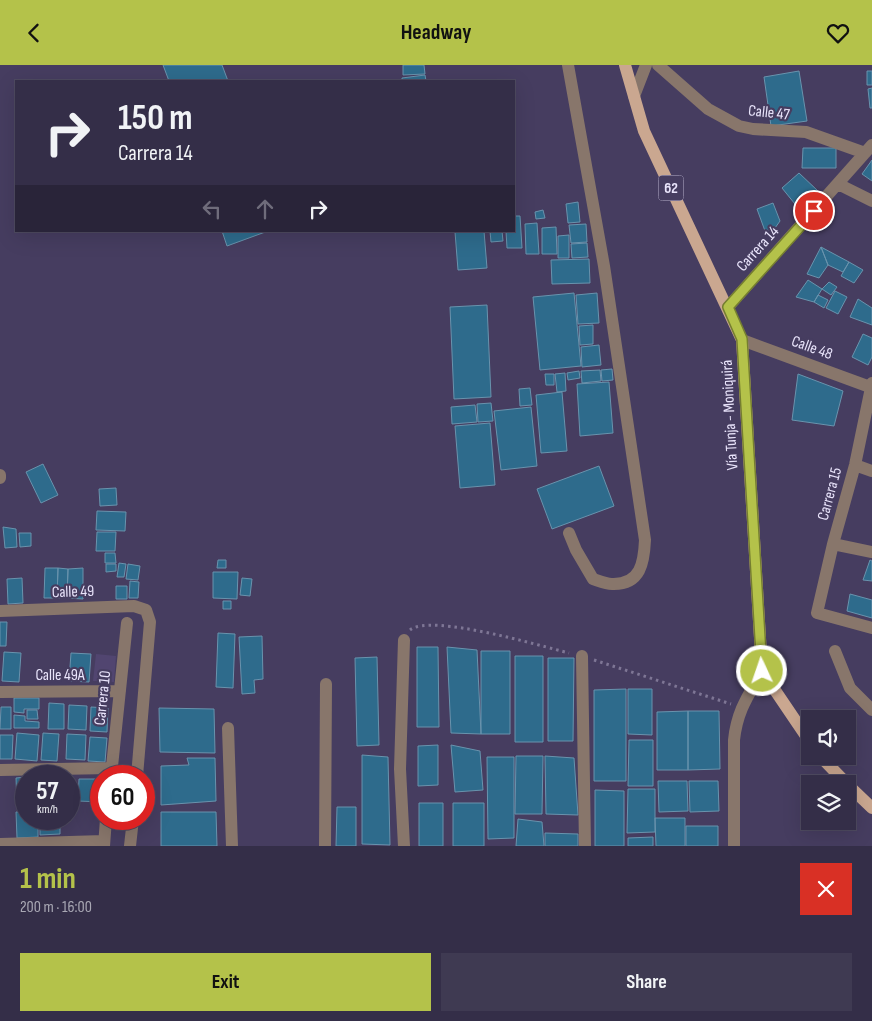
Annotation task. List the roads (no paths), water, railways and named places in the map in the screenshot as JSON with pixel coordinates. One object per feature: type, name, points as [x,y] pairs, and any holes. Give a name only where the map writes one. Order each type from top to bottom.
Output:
[{"type":"main road","name":"Vía Tunja - Moniquirá","points":[[625,65],[644,131],[742,339],[762,671]]},
{"type":"main road","points":[[762,671],[801,729]]},
{"type":"main road","points":[[829,765],[838,775]]},
{"type":"main road","points":[[856,793],[872,809]]},
{"type":"street","points":[[568,65],[604,266],[646,540],[644,559],[639,573],[628,581],[612,585],[593,579],[576,550],[569,533]]},
{"type":"street","points":[[634,96],[642,71],[646,65]]},
{"type":"street","name":"Calle 47","points":[[658,65],[708,109],[739,126],[753,129],[806,132],[868,149]]},
{"type":"street","name":"Carrera 14","points":[[728,307],[868,149]]},
{"type":"street","points":[[838,183],[872,201]]},
{"type":"street","name":"Calle 48","points":[[742,339],[871,385]]},
{"type":"street","name":"Carrera 15","points":[[871,385],[855,465],[833,544],[817,613],[872,628]]},
{"type":"street","points":[[855,465],[872,471]]},
{"type":"street","points":[[833,544],[872,552]]},
{"type":"street","name":"Calle 49","points":[[0,611],[134,606],[146,610],[150,622],[137,765]]},
{"type":"street","name":"Carrera 10","points":[[112,765],[127,623]]},
{"type":"street","points":[[404,640],[400,769],[404,846]]},
{"type":"street","points":[[835,651],[850,688],[872,710]]},
{"type":"street","points":[[582,656],[585,846]]},
{"type":"street","points":[[734,846],[734,740],[736,723],[741,708],[762,671]]},
{"type":"street","points":[[325,846],[326,684]]},
{"type":"street","name":"Calle 49A","points":[[0,692],[120,691]]},
{"type":"street","points":[[228,728],[232,846]]},
{"type":"street","points":[[0,770],[90,772]]},
{"type":"street","points":[[0,844],[104,844],[105,830]]},
{"type":"street","points":[[130,846],[132,830]]}]
